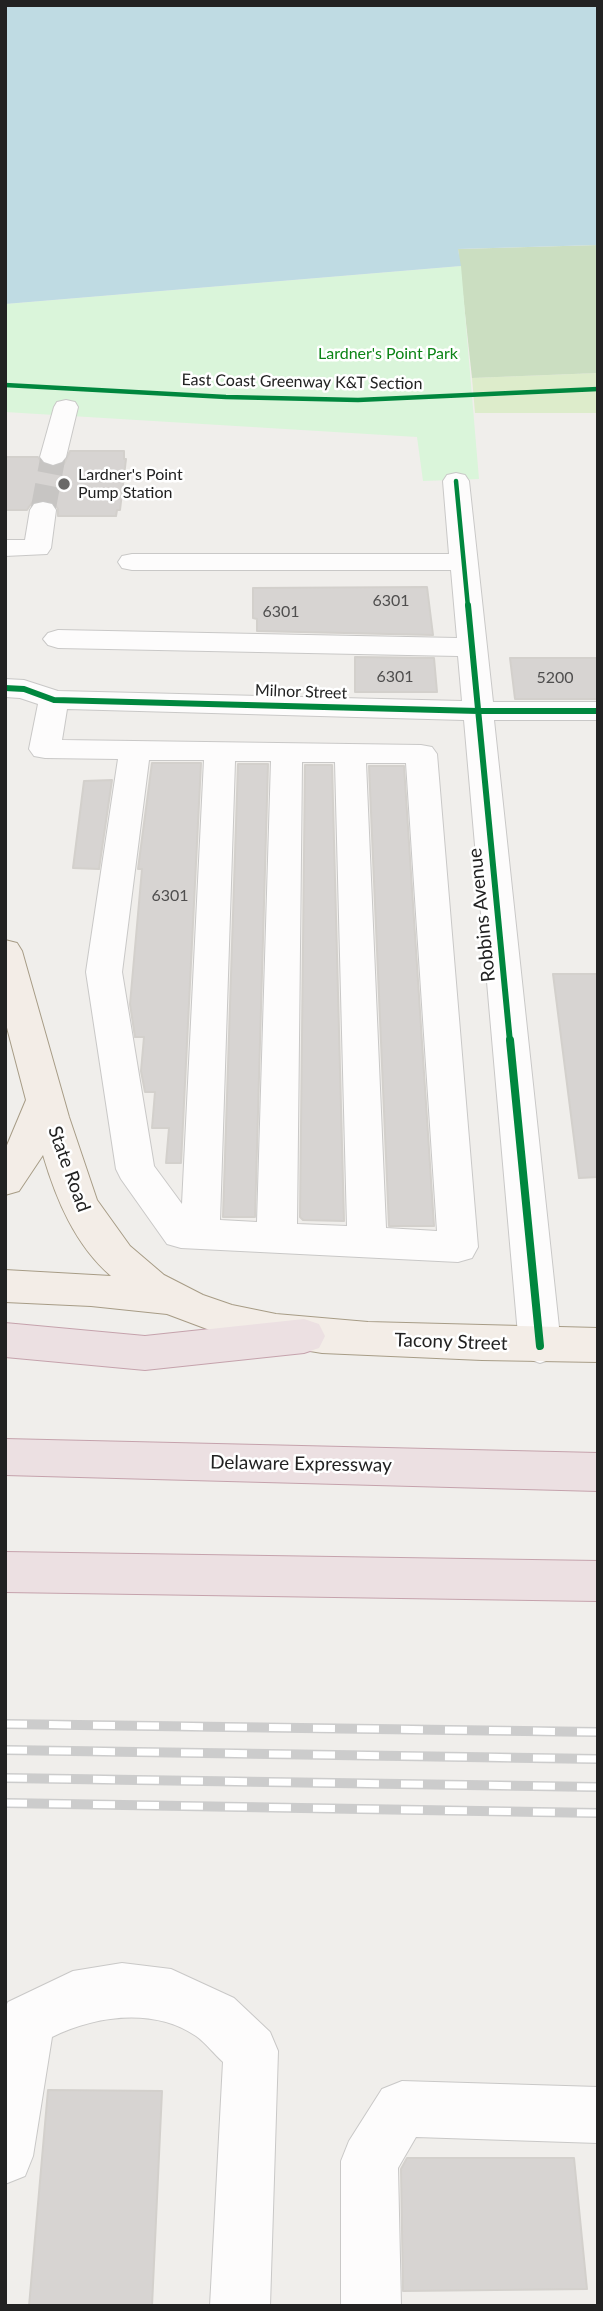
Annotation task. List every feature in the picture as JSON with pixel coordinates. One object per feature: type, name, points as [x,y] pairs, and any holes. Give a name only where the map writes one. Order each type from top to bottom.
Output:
[{"type":"highway","points":[[5,1340],[145,1353],[304,1336]]},
{"type":"highway","name":"Delaware Expressway","points":[[5,1457],[598,1472]]},
{"type":"highway","points":[[5,1572],[598,1581]]},
{"type":"main road","name":"State Road","points":[[5,951],[45,1100],[69,1177],[86,1218],[107,1248],[124,1266],[171,1300],[240,1325],[304,1336]]},
{"type":"main road","points":[[5,1181],[28,1147],[45,1100]]},
{"type":"main road","points":[[5,1286],[91,1290],[171,1300]]},
{"type":"main road","name":"Tacony Street","points":[[304,1336],[540,1346],[598,1345]]},
{"type":"street","points":[[53,457],[65,407]]},
{"type":"street","name":"Robbins Avenue","points":[[456,481],[540,1346]]},
{"type":"street","points":[[5,548],[37,548],[43,510]]},
{"type":"street","points":[[132,562],[464,562]]},
{"type":"street","points":[[58,639],[471,647]]},
{"type":"street","name":"Milnor Street","points":[[5,688],[24,689],[54,700],[478,711],[598,711]]},
{"type":"street","points":[[54,700],[45,750],[135,750],[421,754],[458,1247],[181,1233],[135,1168],[104,972],[135,750]]},
{"type":"street","name":"Milnor Street","points":[[5,711],[31,711],[54,700]]},
{"type":"street","points":[[200,1234],[220,751]]},
{"type":"street","points":[[277,1238],[287,752]]},
{"type":"street","points":[[350,753],[367,1243]]},
{"type":"street","points":[[5,2156],[27,2021],[73,1998],[122,1990],[170,1996],[215,2017],[251,2051],[240,2306]]},
{"type":"street","points":[[371,2306],[369,2161],[402,2109],[598,2115]]},
{"type":"green space","points":[[598,245],[598,373],[472,378],[458,249]]},
{"type":"green space","name":"Lardner's Point Park","points":[[461,266],[479,479],[423,481],[417,437],[5,412],[5,304]]},
{"type":"green space","points":[[598,373],[598,413],[475,413],[472,378]]},
{"type":"water","points":[[5,5],[598,5],[598,245],[458,249],[461,266],[5,304]]},
{"type":"building","name":"Lardner's Point Pump Station","points":[[70,451],[124,451],[126,459],[120,510],[117,510],[116,516],[58,516],[54,503],[44,499],[33,501],[27,510],[5,510],[5,457],[38,457],[43,464],[54,467],[64,464]]},
{"type":"building","points":[[427,587],[433,635],[257,631],[257,619],[253,618],[253,588]]},
{"type":"building","points":[[355,657],[434,658],[437,692],[355,692]]},
{"type":"building","points":[[510,658],[598,658],[598,699],[515,699]]},
{"type":"building","points":[[152,763],[201,763],[181,1163],[166,1163],[169,1128],[152,1128],[155,1092],[145,1092],[141,1071],[144,1037],[135,1037],[130,1004],[142,869],[138,869]]},
{"type":"building","points":[[238,764],[268,764],[255,1217],[223,1217]]},
{"type":"building","points":[[305,765],[332,765],[344,1221],[303,1220],[300,1217]]},
{"type":"building","points":[[369,766],[404,766],[434,1226],[389,1226]]},
{"type":"building","points":[[112,780],[99,869],[73,868],[84,781]]},
{"type":"building","points":[[553,974],[598,974],[598,1177],[579,1178]]},
{"type":"building","points":[[48,2090],[162,2091],[152,2306],[29,2306]]},
{"type":"building","points":[[407,2158],[574,2158],[587,2289],[403,2291],[401,2169]]},
{"type":"tunnel","points":[[43,510],[53,457]]},
{"type":"railway","points":[[5,1724],[598,1732]]},
{"type":"railway","points":[[5,1750],[598,1759]]},
{"type":"railway","points":[[5,1778],[598,1787]]},
{"type":"railway","points":[[5,1803],[598,1813]]},
{"type":"cycle path","name":"East Coast Greenway K&T Section","points":[[5,385],[226,397],[358,400],[448,398],[598,389]]},
{"type":"cycle path","points":[[456,481],[540,1346]]},
{"type":"cycle path","points":[[5,688],[24,689],[54,700],[478,711],[598,711]]},
{"type":"place","name":"Lardner's Point Pump Station","points":[[64,484]]}]
